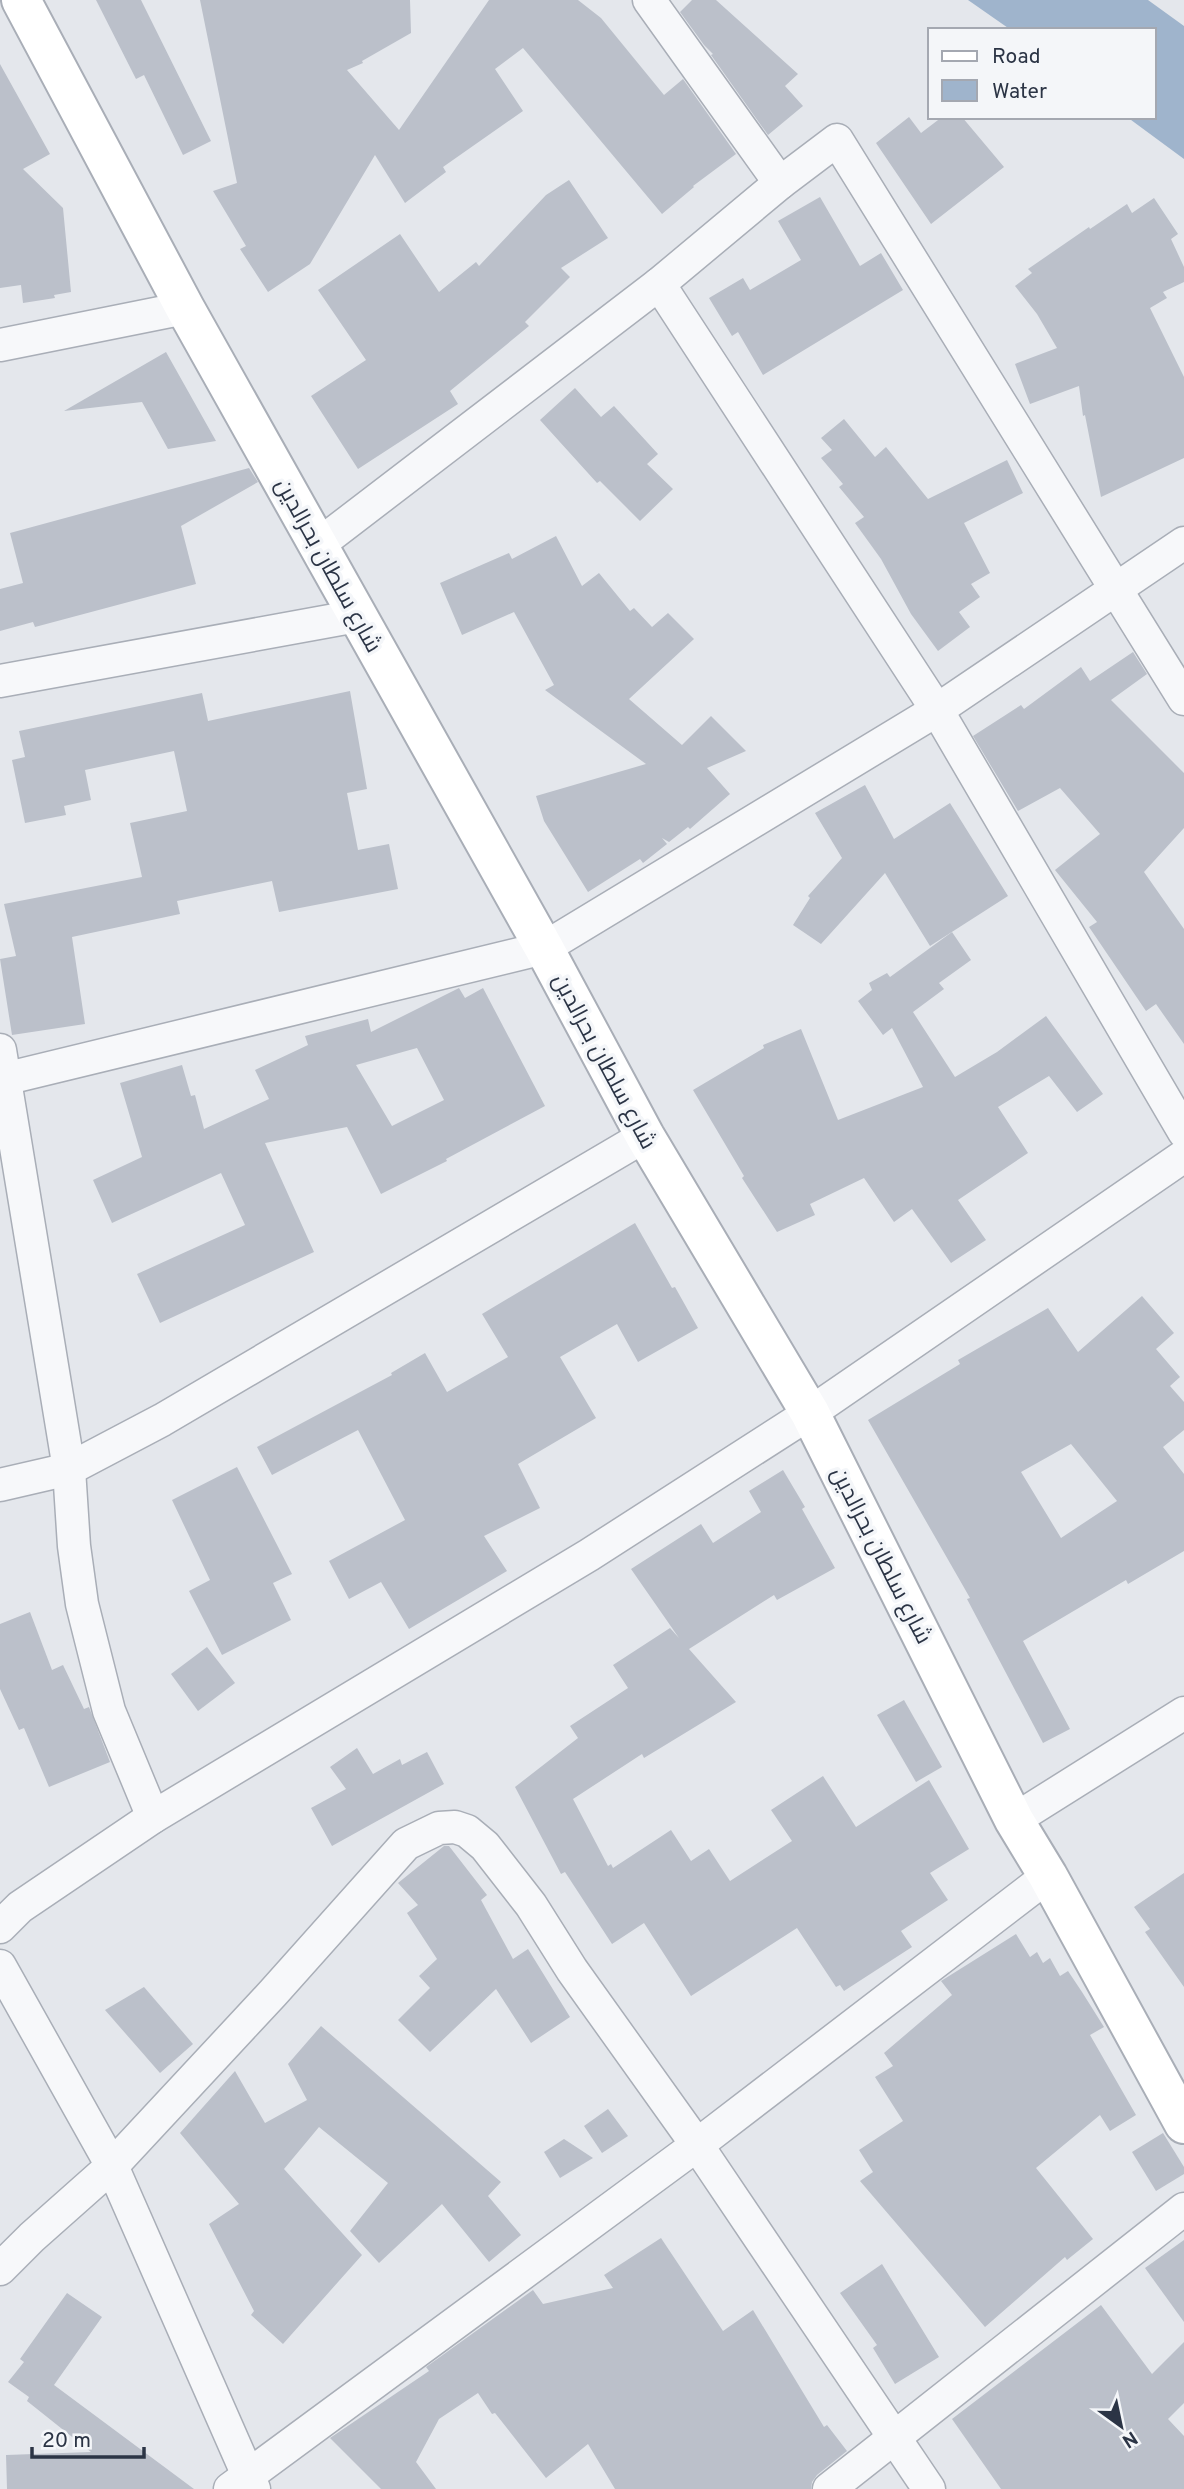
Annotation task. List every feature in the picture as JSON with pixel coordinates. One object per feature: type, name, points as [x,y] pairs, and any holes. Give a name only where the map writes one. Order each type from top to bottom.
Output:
[{"type":"street","name":"شارع سلطان بحرالدين","points":[[21,0],[185,308],[544,948],[645,1136],[810,1413],[1014,1820],[1048,1876],[1184,2124]]},
{"type":"street","points":[[649,0],[780,183]]},
{"type":"street","points":[[318,545],[659,284],[780,183],[837,140],[1184,699]]},
{"type":"street","points":[[659,284],[937,710],[1184,1132]]},
{"type":"street","points":[[0,345],[185,308]]},
{"type":"street","points":[[152,1817],[109,1711],[82,1604],[74,1546],[69,1469],[2,1070],[544,948],[937,710],[1184,543]]},
{"type":"street","points":[[0,681],[357,616]]},
{"type":"street","points":[[0,1485],[69,1469],[162,1420],[645,1136]]},
{"type":"street","points":[[0,1927],[20,1907],[152,1817],[589,1555],[810,1413],[1184,1156]]},
{"type":"street","points":[[1014,1820],[1184,1713]]},
{"type":"street","points":[[0,2269],[112,2166],[407,1844],[439,1828],[455,1827],[467,1831],[485,1846],[531,1905],[572,1970],[697,2145],[929,2489]]},
{"type":"street","points":[[0,1966],[112,2166],[244,2484],[697,2145],[1048,1876]]},
{"type":"street","points":[[829,2489],[1184,2209]]},
{"type":"water","points":[[968,0],[1148,0],[1184,26],[1184,159],[1130,119],[1156,119],[1156,28],[1008,28]]},
{"type":"building","points":[[96,0],[141,0],[211,141],[183,155],[144,75],[136,79]]},
{"type":"building","points":[[200,0],[410,0],[411,33],[347,70],[399,130],[489,0],[578,0],[601,18],[664,95],[683,79],[736,154],[693,186],[662,214],[523,48],[495,69],[523,111],[443,167],[446,172],[405,203],[375,155],[310,264],[268,292],[240,249],[246,246],[213,191],[237,183]]},
{"type":"building","points":[[692,0],[716,0],[798,74],[785,86],[803,106],[768,135],[711,55],[713,54],[680,12]]},
{"type":"building","points":[[0,64],[50,154],[23,169],[63,208],[71,292],[54,295],[55,298],[23,303],[21,285],[0,288]]},
{"type":"building","points":[[909,117],[921,133],[939,119],[964,119],[1004,167],[931,224],[876,143]]},
{"type":"building","points":[[569,180],[608,238],[561,268],[570,277],[525,322],[529,326],[450,391],[458,404],[358,469],[311,396],[366,360],[318,290],[400,234],[439,292],[476,262],[479,266],[546,195]]},
{"type":"building","points":[[820,197],[860,266],[881,253],[903,290],[763,375],[738,332],[732,336],[709,298],[743,278],[750,290],[801,260],[778,221]]},
{"type":"building","points":[[1154,198],[1178,234],[1171,239],[1184,267],[1184,282],[1163,292],[1167,298],[1150,308],[1184,377],[1184,458],[1101,497],[1079,386],[1030,404],[1015,364],[1057,348],[1037,314],[1015,286],[1032,273],[1028,269],[1089,227],[1090,229],[1127,204],[1132,213]]},
{"type":"building","points":[[166,352],[216,441],[168,449],[142,402],[64,411]]},
{"type":"building","points":[[575,388],[601,417],[614,406],[658,454],[647,464],[673,489],[640,521],[600,481],[597,483],[540,420]]},
{"type":"building","points":[[844,419],[875,457],[886,447],[928,499],[1007,460],[1023,493],[964,523],[990,573],[971,584],[980,597],[959,612],[970,627],[938,651],[911,614],[881,559],[855,523],[864,517],[839,487],[843,484],[821,458],[832,450],[821,438]]},
{"type":"building","points":[[249,468],[258,482],[181,526],[196,584],[35,627],[33,622],[0,631],[0,589],[23,583],[10,533]]},
{"type":"building","points":[[556,536],[582,586],[599,573],[630,611],[634,608],[652,627],[668,613],[694,639],[629,699],[682,745],[711,716],[746,751],[707,768],[730,794],[690,829],[688,827],[669,842],[662,838],[667,844],[643,863],[640,859],[588,892],[544,821],[536,796],[646,764],[545,690],[554,685],[514,612],[462,635],[440,583],[509,553],[512,559]]},
{"type":"building","points":[[1133,652],[1147,674],[1111,700],[1184,773],[1184,828],[1144,872],[1184,929],[1184,1044],[1156,1004],[1146,1011],[1089,927],[1097,922],[1055,870],[1100,834],[1060,788],[1018,811],[973,736],[1021,705],[1024,709],[1081,667],[1090,681]]},
{"type":"building","points":[[350,691],[367,789],[347,793],[358,850],[389,844],[398,889],[279,912],[272,881],[177,901],[180,914],[72,937],[85,1024],[12,1035],[0,959],[16,956],[4,904],[142,877],[130,823],[187,811],[174,751],[85,770],[91,800],[64,806],[66,815],[25,823],[12,760],[25,757],[19,731],[202,693],[208,721]]},
{"type":"building","points":[[865,785],[894,839],[950,803],[1008,896],[930,946],[885,873],[821,944],[793,925],[810,898],[808,896],[842,858],[815,813]]},
{"type":"building","points":[[952,932],[971,960],[939,983],[944,989],[913,1012],[955,1077],[997,1052],[1046,1016],[1103,1094],[1077,1112],[1049,1076],[998,1107],[1028,1153],[958,1200],[986,1240],[951,1263],[912,1209],[894,1222],[864,1178],[810,1204],[815,1215],[777,1232],[742,1178],[744,1176],[693,1090],[764,1048],[763,1045],[801,1029],[838,1120],[923,1087],[892,1028],[883,1035],[858,1001],[872,990],[869,983],[887,973],[890,977]]},
{"type":"building","points":[[459,988],[465,998],[483,988],[545,1106],[446,1159],[447,1161],[381,1194],[347,1127],[265,1143],[314,1252],[160,1323],[137,1274],[245,1225],[221,1173],[112,1223],[93,1180],[142,1157],[120,1083],[182,1065],[191,1096],[195,1095],[204,1129],[269,1099],[255,1070],[308,1045],[305,1036],[368,1019],[371,1032]],"holes":[[[417,1048],[444,1100],[392,1126],[356,1065]]]},
{"type":"building","points":[[635,1223],[698,1328],[638,1362],[617,1324],[560,1357],[596,1418],[518,1464],[540,1508],[484,1536],[507,1571],[409,1629],[381,1582],[349,1599],[329,1561],[405,1520],[358,1430],[272,1475],[257,1447],[392,1375],[391,1373],[425,1353],[447,1392],[508,1357],[482,1314]]},
{"type":"building","points":[[1142,1296],[1174,1333],[1156,1349],[1180,1377],[1170,1386],[1184,1402],[1184,1430],[1163,1447],[1184,1474],[1184,1551],[1128,1584],[1126,1580],[1023,1641],[1070,1729],[1043,1743],[967,1599],[970,1598],[868,1420],[960,1364],[958,1360],[1048,1308],[1078,1352]],"holes":[[[1071,1444],[1117,1501],[1061,1538],[1021,1472]]]},
{"type":"building","points":[[237,1467],[292,1574],[273,1583],[291,1620],[222,1655],[189,1591],[210,1580],[172,1500]]},
{"type":"building","points":[[783,1470],[835,1568],[777,1600],[774,1595],[689,1649],[736,1702],[644,1758],[642,1754],[573,1799],[608,1866],[611,1864],[613,1868],[671,1830],[691,1861],[709,1849],[730,1881],[792,1841],[771,1810],[823,1776],[856,1827],[929,1780],[969,1849],[930,1873],[948,1900],[901,1931],[912,1947],[844,1991],[840,1985],[836,1987],[797,1928],[691,1996],[644,1923],[612,1944],[565,1872],[561,1874],[515,1787],[578,1738],[570,1726],[628,1688],[613,1665],[670,1628],[679,1638],[631,1569],[701,1524],[713,1543],[761,1512],[749,1491]]},
{"type":"building","points":[[30,1612],[52,1670],[63,1665],[84,1709],[89,1707],[110,1762],[49,1787],[24,1728],[19,1730],[0,1689],[0,1624]]},
{"type":"building","points":[[207,1647],[235,1683],[198,1711],[171,1674]]},
{"type":"building","points":[[904,1700],[942,1767],[916,1782],[877,1715]]},
{"type":"building","points":[[357,1748],[373,1774],[400,1759],[402,1765],[427,1752],[444,1784],[332,1846],[311,1808],[346,1789],[330,1767]]},
{"type":"building","points":[[444,1846],[449,1846],[487,1895],[481,1900],[513,1959],[528,1949],[570,2017],[531,2043],[496,1989],[430,2052],[398,2020],[430,1988],[419,1976],[437,1959],[407,1913],[418,1905],[398,1883]]},
{"type":"building","points":[[1184,1873],[1184,1987],[1145,1932],[1150,1929],[1134,1907]]},
{"type":"building","points":[[1016,1934],[1030,1957],[1037,1952],[1043,1963],[1050,1958],[1060,1976],[1068,1971],[1082,1992],[1104,2027],[1090,2035],[1136,2115],[1110,2131],[1100,2115],[1036,2168],[1093,2239],[1067,2260],[1065,2257],[985,2327],[860,2181],[873,2172],[859,2150],[903,2121],[875,2077],[893,2066],[884,2053],[952,1995],[941,1981]]},
{"type":"building","points":[[144,1987],[193,2044],[160,2073],[105,2010]]},
{"type":"building","points":[[321,2026],[501,2182],[488,2196],[521,2235],[489,2262],[442,2204],[379,2263],[350,2231],[388,2183],[319,2127],[284,2169],[362,2255],[283,2344],[251,2315],[254,2311],[209,2224],[239,2204],[180,2133],[235,2071],[265,2123],[307,2100],[288,2064]]},
{"type":"building","points":[[608,2109],[628,2136],[602,2153],[584,2126]]},
{"type":"building","points":[[1163,2133],[1184,2167],[1184,2174],[1156,2191],[1132,2152]]},
{"type":"building","points":[[564,2139],[593,2158],[560,2178],[544,2152]]},
{"type":"building","points":[[661,2238],[723,2331],[753,2310],[824,2427],[827,2425],[847,2451],[817,2475],[811,2489],[615,2489],[588,2444],[546,2478],[495,2413],[492,2414],[478,2393],[439,2419],[416,2462],[436,2489],[381,2489],[330,2438],[429,2371],[426,2367],[533,2290],[543,2304],[613,2288],[604,2275]]},
{"type":"building","points":[[1184,2240],[1184,2322],[1145,2268]]},
{"type":"building","points":[[882,2264],[939,2357],[895,2384],[873,2348],[877,2345],[840,2293]]},
{"type":"building","points":[[67,2293],[102,2317],[54,2385],[194,2489],[7,2489],[6,2455],[91,2452],[27,2401],[29,2397],[8,2382],[24,2362],[20,2359]]},
{"type":"building","points":[[1101,2305],[1152,2374],[1184,2342],[1184,2403],[1168,2419],[1184,2436],[1184,2489],[1001,2489],[952,2419]]}]
